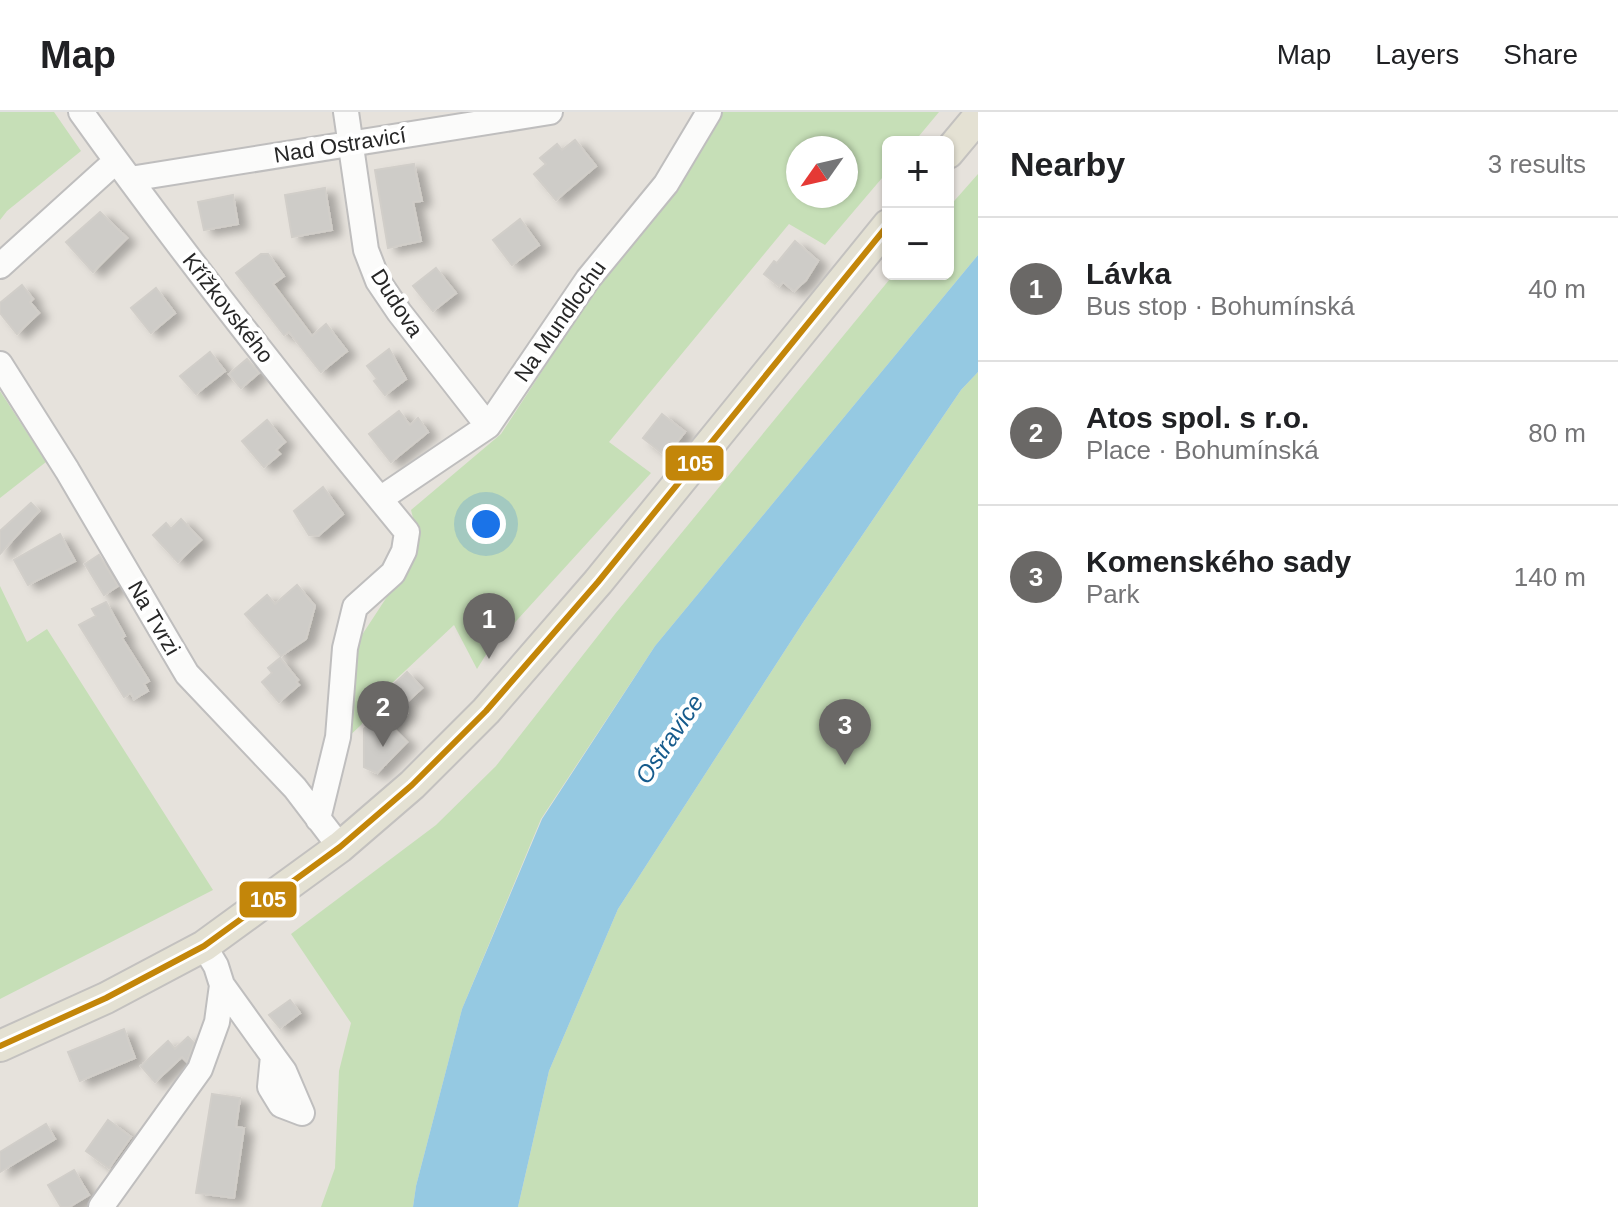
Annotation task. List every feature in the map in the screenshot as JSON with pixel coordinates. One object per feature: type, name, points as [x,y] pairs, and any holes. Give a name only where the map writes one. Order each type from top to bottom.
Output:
[{"type":"main road","points":[[954,146],[978,117]]},
{"type":"main road","points":[[0,1046],[106,998],[204,946],[340,847],[412,785],[486,711],[625,549],[882,232]]},
{"type":"street","name":"Křížkovského","points":[[81,112],[333,444],[407,532],[404,551],[393,573],[355,607],[345,648],[338,737],[318,819]]},
{"type":"street","name":"Dudova","points":[[346,112],[366,250],[378,281],[488,426]]},
{"type":"street","name":"Nad Ostravicí","points":[[123,170],[350,142],[550,112]]},
{"type":"street","name":"Na Mundlochu","points":[[380,499],[488,426],[588,279],[666,184],[709,112]]},
{"type":"street","points":[[0,266],[123,170]]},
{"type":"street","name":"Na Tvrzi","points":[[0,364],[67,470],[187,674],[295,788],[340,847]]},
{"type":"street","points":[[204,946],[216,966],[222,985],[273,1056]]},
{"type":"street","points":[[101,1207],[200,1069],[217,1022],[222,985]]},
{"type":"green space","points":[[0,112],[54,112],[81,151],[0,220]]},
{"type":"green space","points":[[720,112],[939,112],[919,136],[882,136],[882,178],[858,206],[858,136],[786,136],[786,208],[856,208],[825,245],[789,224],[609,442],[651,473],[487,653],[477,669],[454,625],[390,685],[361,725],[345,740],[360,638],[413,557],[416,530],[411,510],[501,434],[597,287]]},
{"type":"green space","points":[[978,174],[978,255],[655,646],[541,819],[462,1009],[413,1207],[321,1207],[335,1168],[339,1071],[351,1023],[291,934],[436,825],[496,766],[615,614],[889,280],[954,280],[954,201]]},
{"type":"green space","points":[[978,372],[978,1207],[518,1207],[549,1071],[618,909],[804,621],[961,390]]},
{"type":"green space","points":[[0,391],[46,462],[0,498]]},
{"type":"green space","points":[[0,586],[27,642],[47,629],[213,890],[0,999]]},
{"type":"water","name":"Ostravice","points":[[978,255],[978,372],[961,390],[804,621],[618,909],[549,1071],[518,1207],[413,1207],[462,1009],[542,819],[655,646]]},
{"type":"building","points":[[575,140],[596,166],[556,200],[534,174],[546,164],[540,158],[557,144],[562,150]]},
{"type":"building","points":[[414,164],[422,201],[413,202],[421,241],[388,248],[375,170]]},
{"type":"building","points":[[325,188],[332,230],[292,237],[285,195]]},
{"type":"building","points":[[233,195],[238,224],[204,230],[198,202]]},
{"type":"building","points":[[100,212],[127,238],[93,272],[66,242]]},
{"type":"building","points":[[520,219],[539,245],[512,265],[493,240]]},
{"type":"building","points":[[795,241],[818,261],[806,280],[794,291],[783,282],[779,286],[764,274]]},
{"type":"building","points":[[261,254],[268,254],[284,276],[273,284],[312,336],[326,324],[347,351],[321,372],[289,332],[284,335],[236,273]]},
{"type":"building","points":[[436,268],[456,293],[433,311],[413,286]]},
{"type":"building","points":[[22,285],[39,313],[17,334],[0,313],[0,303]]},
{"type":"building","points":[[156,288],[175,313],[151,333],[131,308]]},
{"type":"building","points":[[389,349],[406,379],[385,395],[367,366]]},
{"type":"building","points":[[210,352],[225,371],[196,394],[180,376]]},
{"type":"building","points":[[247,359],[259,373],[241,388],[229,374]]},
{"type":"building","points":[[399,411],[410,425],[418,418],[428,432],[391,462],[369,434]]},
{"type":"building","points":[[662,414],[685,432],[666,456],[643,438]]},
{"type":"building","points":[[267,420],[285,442],[276,450],[280,454],[264,467],[242,441]]},
{"type":"building","points":[[323,487],[343,514],[318,536],[309,535],[294,511]]},
{"type":"building","points":[[31,503],[39,511],[0,554],[0,531]]},
{"type":"building","points":[[181,519],[201,540],[178,562],[153,535],[166,523],[171,529]]},
{"type":"building","points":[[60,534],[75,561],[28,585],[14,560]]},
{"type":"building","points":[[99,555],[118,586],[104,595],[85,564]]},
{"type":"building","points":[[297,585],[315,606],[306,639],[281,656],[245,614],[267,595],[275,604]]},
{"type":"building","points":[[106,602],[125,636],[122,638],[149,681],[144,684],[148,691],[134,699],[131,693],[124,697],[79,625],[96,616],[92,609]]},
{"type":"building","points":[[280,658],[299,685],[279,702],[262,682],[272,673],[268,668]]},
{"type":"building","points":[[407,672],[422,688],[408,701],[407,714],[393,728],[407,742],[377,773],[364,767],[364,729],[399,695],[392,686]]},
{"type":"building","points":[[290,1000],[300,1013],[280,1028],[269,1015]]},
{"type":"building","points":[[124,1029],[135,1058],[80,1081],[68,1052]]},
{"type":"building","points":[[188,1037],[194,1043],[187,1062],[182,1057],[155,1082],[141,1066],[168,1041],[175,1049]]},
{"type":"building","points":[[212,1094],[240,1098],[236,1127],[244,1128],[234,1198],[196,1193]]},
{"type":"building","points":[[108,1120],[131,1137],[109,1168],[86,1151]]},
{"type":"building","points":[[46,1124],[55,1139],[0,1172],[0,1152]]},
{"type":"building","points":[[74,1170],[89,1195],[69,1207],[61,1207],[48,1185]]},
{"type":"transit line","name":"105","points":[[0,1046],[106,998],[204,946],[340,847],[412,785],[486,711],[598,582],[882,232]]},
{"type":"place","name":"Lávka","points":[[489,659]]},
{"type":"place","name":"Atos spol. s r.o.","points":[[383,747]]},
{"type":"place","name":"Komenského sady","points":[[845,765]]}]
